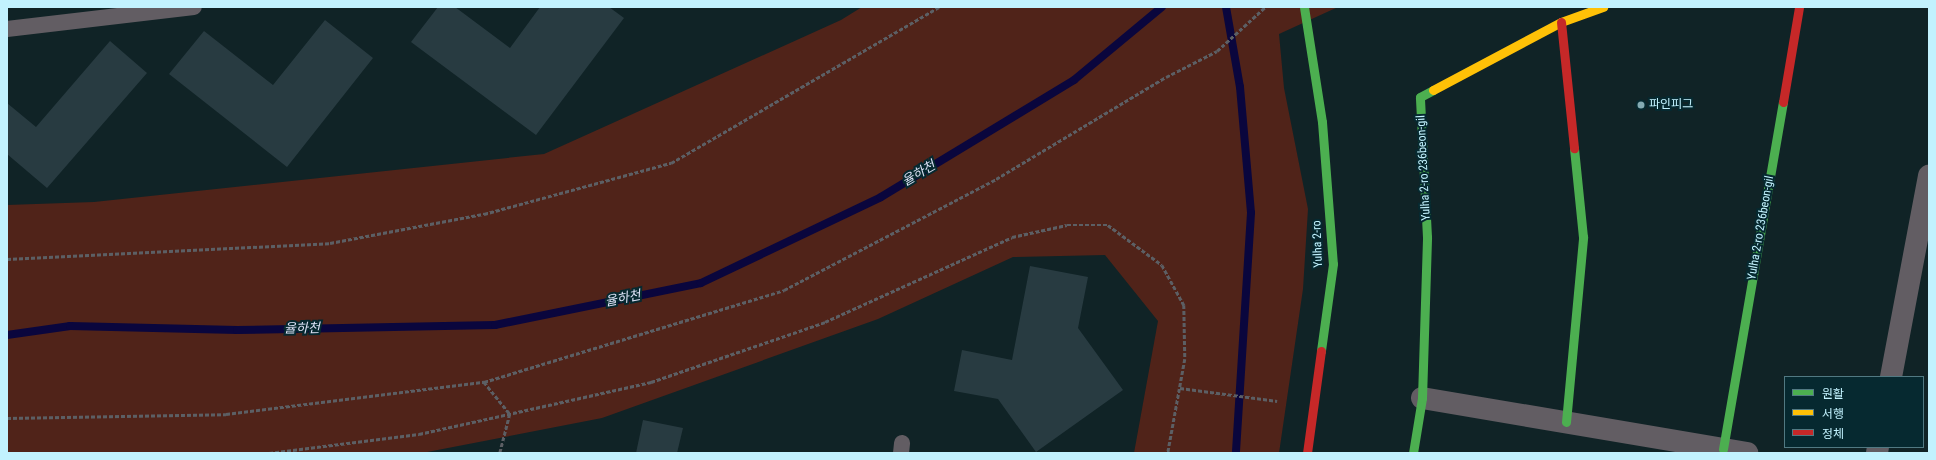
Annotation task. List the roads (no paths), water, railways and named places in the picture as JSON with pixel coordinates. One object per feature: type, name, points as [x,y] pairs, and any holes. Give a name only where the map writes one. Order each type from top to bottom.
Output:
[{"type":"street","name":"Yulha 2-ro","points":[[1304,7],[1322,122],[1333,264],[1307,453]]},
{"type":"street","name":"Yulha 2-ro 236beon-gil","points":[[1412,453],[1422,398],[1427,237],[1420,98],[1561,22],[1603,7]]},
{"type":"street","name":"Yulha 2-ro 236beon-gil","points":[[1723,449],[1798,7]]},
{"type":"street","points":[[1561,22],[1583,237],[1566,422]]},
{"type":"street","points":[[1891,376],[1929,176]]},
{"type":"street","points":[[1422,398],[1747,453]]},
{"type":"lane","points":[[7,29],[194,7]]},
{"type":"waterway","name":"율하천","points":[[7,335],[70,326],[237,330],[495,325],[701,283],[881,197],[1074,80],[1162,7]]},
{"type":"waterway","points":[[1226,7],[1240,87],[1251,213],[1236,453]]},
{"type":"place","name":"파인피그","points":[[1641,105]]}]
